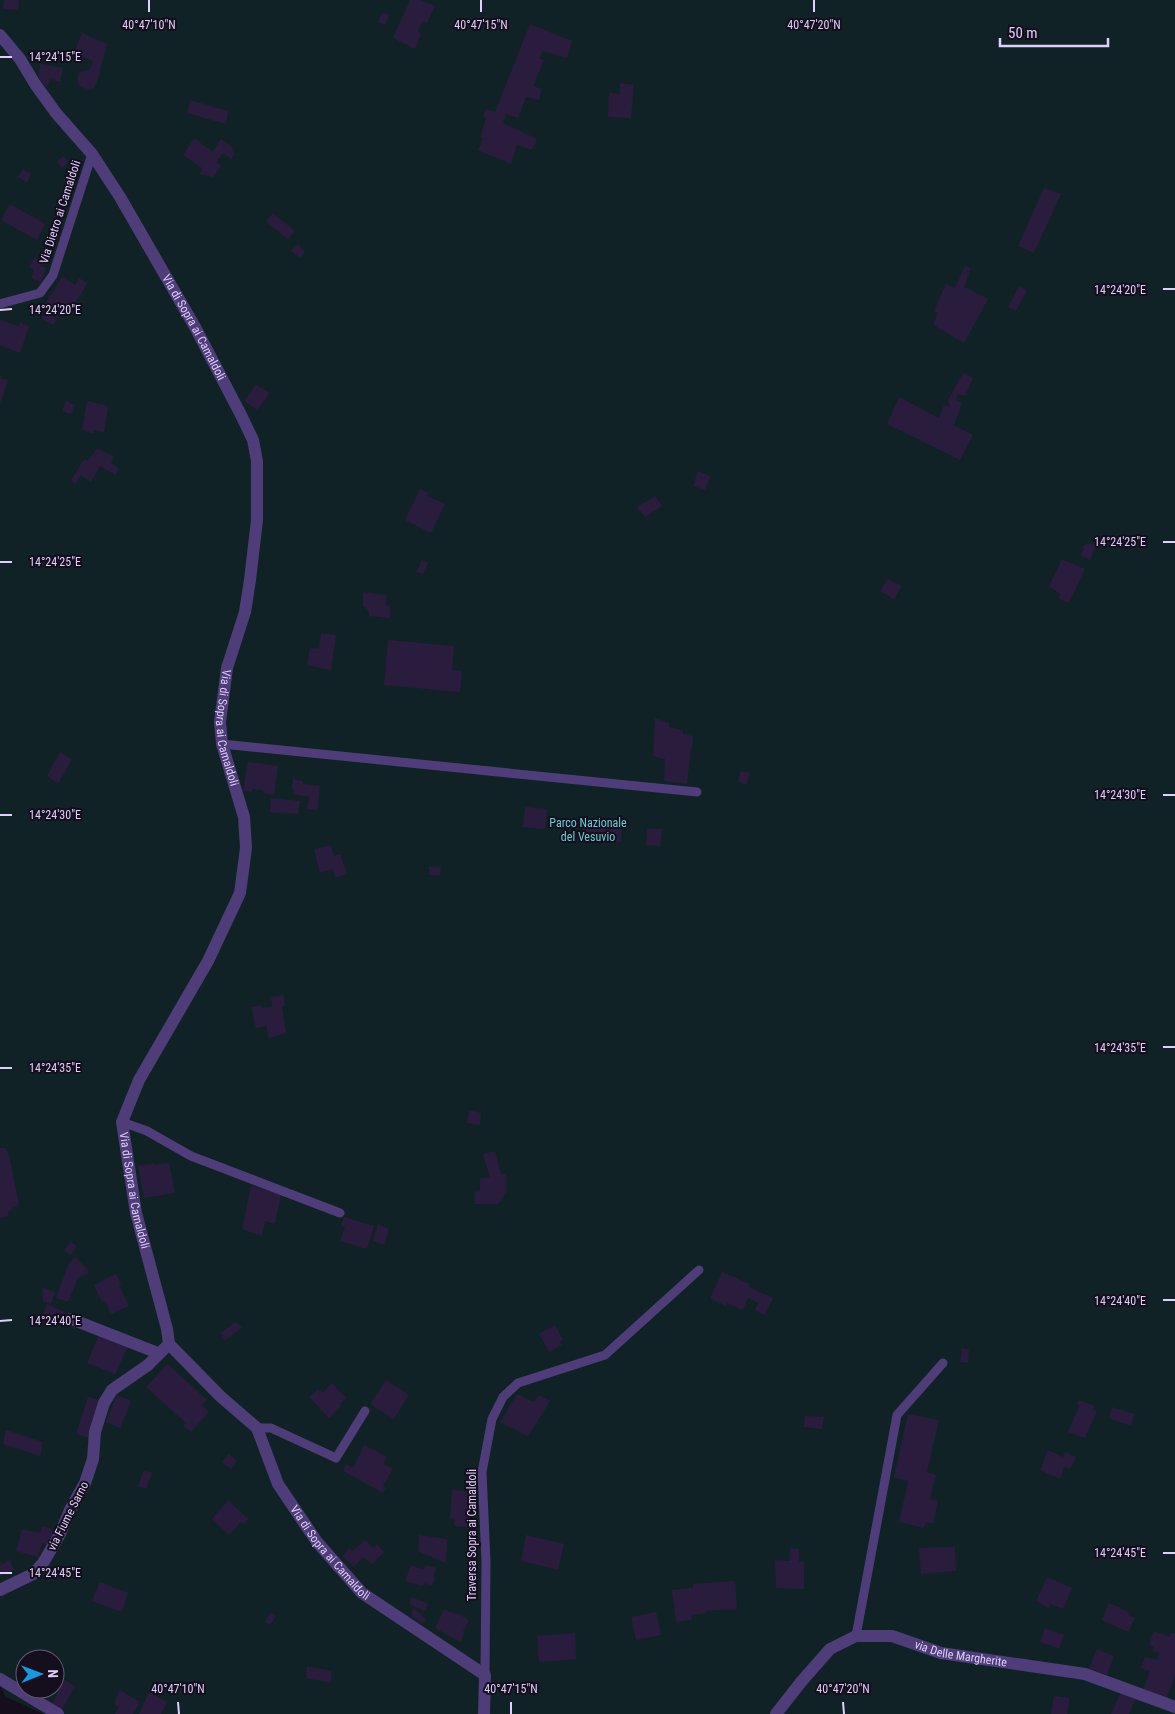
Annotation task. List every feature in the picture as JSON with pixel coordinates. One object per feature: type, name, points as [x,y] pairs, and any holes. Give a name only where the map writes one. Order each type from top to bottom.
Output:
[{"type":"street","name":"Via di Sopra ai Camaldoli","points":[[0,35],[20,58],[35,84],[56,113],[92,154],[120,197],[195,327],[241,415],[253,440],[257,461],[255,540],[245,612],[227,668],[220,722],[222,744],[244,817],[246,848],[240,893],[208,961],[138,1080],[122,1122],[136,1213],[167,1329],[168,1344],[220,1396],[257,1428],[278,1484],[317,1542],[362,1593],[485,1675]]},
{"type":"street","points":[[71,1318],[158,1353],[168,1344]]},
{"type":"street","name":"via Fiume Sarno","points":[[0,1590],[33,1574],[43,1563],[86,1483],[93,1459],[95,1432],[104,1403],[112,1390],[148,1365],[158,1353]]},
{"type":"street","name":"via Delle Margherite","points":[[776,1714],[800,1682],[830,1649],[856,1636],[892,1636],[941,1654],[1085,1674],[1175,1707]]},
{"type":"street","points":[[484,1714],[485,1675]]},
{"type":"street","points":[[0,1679],[58,1714]]},
{"type":"lane","name":"Via Dietro ai Camaldoli","points":[[0,304],[40,293],[53,275],[92,154]]},
{"type":"lane","points":[[222,744],[697,792]]},
{"type":"lane","points":[[122,1122],[147,1131],[191,1156],[340,1213]]},
{"type":"lane","name":"Traversa Sopra ai Camaldoli","points":[[485,1675],[486,1561],[482,1472],[492,1420],[504,1397],[518,1383],[605,1355],[699,1270]]},
{"type":"lane","points":[[856,1636],[897,1415],[943,1363]]},
{"type":"lane","points":[[257,1428],[271,1428],[336,1458],[365,1412]]},
{"type":"green space","name":"Parco Nazionale del Vesuvio","points":[[0,0],[1175,0],[1175,1714],[44,1714],[6,1697],[0,1685]]},
{"type":"building","points":[[4,0],[19,0],[18,10],[3,9]]},
{"type":"building","points":[[410,0],[420,0],[435,6],[427,23],[423,21],[418,31],[421,34],[415,49],[393,38]]},
{"type":"building","points":[[382,12],[389,15],[385,25],[378,22]]},
{"type":"building","points":[[530,24],[572,41],[567,58],[543,51],[539,58],[544,60],[533,86],[542,89],[539,100],[526,97],[518,118],[506,114],[503,123],[537,139],[532,150],[517,145],[511,164],[478,150],[483,138],[480,137],[486,118],[483,116],[486,109],[495,112]]},
{"type":"building","points":[[82,33],[107,44],[94,88],[87,89],[79,85],[77,79],[80,72],[90,69],[93,61],[74,53]]},
{"type":"building","points":[[40,64],[63,68],[60,82],[50,79],[47,88],[39,78]]},
{"type":"building","points":[[620,83],[634,85],[631,118],[608,117],[609,93],[620,94]]},
{"type":"building","points":[[190,100],[228,111],[226,124],[187,113]]},
{"type":"building","points":[[194,138],[213,152],[221,139],[233,148],[232,150],[235,154],[231,159],[223,153],[216,162],[221,166],[213,177],[199,174],[203,169],[183,155]]},
{"type":"building","points":[[64,156],[69,162],[62,168],[57,161]]},
{"type":"building","points":[[23,169],[31,174],[27,182],[18,177]]},
{"type":"building","points":[[1044,188],[1061,194],[1034,253],[1018,246]]},
{"type":"building","points":[[10,204],[45,224],[37,240],[1,220]]},
{"type":"building","points":[[273,213],[295,231],[287,239],[266,222]]},
{"type":"building","points":[[298,244],[305,252],[300,258],[291,250]]},
{"type":"building","points":[[34,258],[42,261],[40,266],[46,268],[41,282],[31,278],[34,270],[29,267]]},
{"type":"building","points":[[965,266],[971,268],[964,287],[988,299],[964,343],[933,325],[938,313],[934,311],[946,284],[955,288]]},
{"type":"building","points":[[62,277],[75,285],[79,278],[87,283],[69,314],[61,310],[57,318],[48,312],[51,307],[45,304]]},
{"type":"building","points":[[1019,286],[1027,291],[1016,311],[1008,307]]},
{"type":"building","points":[[45,313],[57,319],[53,325],[42,319]]},
{"type":"building","points":[[0,320],[19,326],[20,322],[29,326],[20,353],[0,345]]},
{"type":"building","points":[[963,373],[973,378],[965,396],[958,394],[956,400],[962,403],[954,425],[973,435],[960,460],[887,424],[899,397],[939,418],[944,405],[950,407],[948,400]]},
{"type":"building","points":[[0,376],[2,376],[1,379],[8,380],[0,404]]},
{"type":"building","points":[[256,385],[270,393],[257,410],[244,401]]},
{"type":"building","points":[[66,401],[75,405],[71,414],[62,411]]},
{"type":"building","points":[[87,401],[108,406],[104,432],[94,430],[93,434],[82,430]]},
{"type":"building","points":[[97,448],[114,457],[111,463],[119,469],[115,475],[100,466],[91,482],[81,475],[75,484],[71,481],[84,459],[88,461]]},
{"type":"building","points":[[698,471],[710,476],[705,490],[693,486]]},
{"type":"building","points":[[420,489],[429,493],[427,496],[445,504],[431,533],[405,520]]},
{"type":"building","points":[[655,496],[662,506],[645,517],[637,507]]},
{"type":"building","points":[[1088,543],[1096,546],[1090,560],[1081,556],[1084,548],[1082,547]]},
{"type":"building","points":[[1062,559],[1085,569],[1069,603],[1059,599],[1060,594],[1049,586]]},
{"type":"building","points":[[422,560],[428,563],[423,574],[416,572]]},
{"type":"building","points":[[887,579],[902,586],[894,599],[880,591]]},
{"type":"building","points":[[363,592],[387,595],[385,605],[390,606],[390,618],[369,616],[369,611],[363,606]]},
{"type":"building","points":[[321,633],[336,635],[331,670],[307,665],[310,648],[319,649]]},
{"type":"building","points":[[388,640],[454,646],[452,670],[462,671],[460,692],[384,685]]},
{"type":"building","points":[[655,718],[669,723],[669,727],[683,730],[683,734],[693,736],[687,784],[664,781],[665,759],[653,756]]},
{"type":"building","points":[[60,752],[72,759],[58,784],[47,776]]},
{"type":"building","points":[[248,762],[278,766],[274,795],[263,793],[263,790],[252,789],[252,792],[243,791]]},
{"type":"building","points":[[741,771],[750,773],[746,785],[738,781]]},
{"type":"building","points":[[293,779],[303,781],[303,784],[320,786],[317,810],[307,809],[309,797],[293,794]]},
{"type":"building","points":[[271,798],[300,801],[298,814],[270,812]]},
{"type":"building","points":[[525,807],[547,809],[545,829],[523,827]]},
{"type":"building","points":[[584,817],[622,820],[621,842],[583,840]]},
{"type":"building","points":[[647,829],[662,829],[660,846],[646,845]]},
{"type":"building","points":[[331,845],[334,856],[340,854],[347,874],[335,878],[333,869],[320,873],[314,849]]},
{"type":"building","points":[[429,867],[441,867],[440,875],[429,875]]},
{"type":"building","points":[[283,995],[285,1006],[282,1007],[286,1033],[269,1038],[266,1026],[256,1028],[251,1007],[261,1005],[262,1008],[272,1007],[271,997]]},
{"type":"building","points":[[469,1110],[481,1113],[480,1125],[467,1123]]},
{"type":"building","points":[[0,1148],[5,1148],[9,1155],[19,1205],[12,1207],[12,1210],[8,1212],[8,1216],[0,1218]]},
{"type":"building","points":[[495,1151],[501,1174],[506,1174],[506,1192],[498,1204],[475,1204],[474,1192],[480,1191],[480,1178],[490,1177],[483,1154]]},
{"type":"building","points":[[155,1163],[155,1165],[169,1163],[175,1193],[144,1198],[138,1166]]},
{"type":"building","points":[[251,1186],[281,1194],[275,1224],[265,1221],[262,1236],[242,1229]]},
{"type":"building","points":[[344,1217],[374,1226],[367,1249],[340,1241],[345,1227],[341,1226]]},
{"type":"building","points":[[378,1224],[389,1229],[384,1245],[373,1241]]},
{"type":"building","points":[[71,1242],[77,1246],[71,1255],[64,1250]]},
{"type":"building","points":[[75,1257],[86,1267],[89,1273],[78,1278],[68,1302],[56,1298],[68,1265]]},
{"type":"building","points":[[722,1272],[750,1284],[749,1287],[773,1298],[765,1315],[755,1310],[758,1303],[748,1298],[743,1310],[727,1303],[726,1306],[710,1298]]},
{"type":"building","points":[[116,1274],[121,1284],[119,1286],[129,1306],[111,1314],[105,1301],[102,1302],[94,1285]]},
{"type":"building","points":[[42,1287],[55,1292],[51,1304],[43,1301]]},
{"type":"building","points":[[47,1304],[65,1312],[60,1323],[43,1316]]},
{"type":"building","points":[[232,1321],[239,1324],[242,1328],[225,1340],[220,1333],[234,1323]]},
{"type":"building","points":[[555,1325],[563,1340],[560,1342],[562,1345],[549,1352],[539,1334]]},
{"type":"building","points":[[99,1335],[128,1347],[115,1374],[87,1363]]},
{"type":"building","points":[[962,1348],[969,1350],[968,1363],[960,1362]]},
{"type":"building","points":[[168,1364],[207,1400],[202,1405],[209,1412],[191,1432],[183,1425],[186,1423],[146,1387]]},
{"type":"building","points":[[386,1380],[409,1395],[394,1419],[370,1404]]},
{"type":"building","points":[[332,1383],[346,1398],[329,1418],[309,1397],[318,1389],[322,1393]]},
{"type":"building","points":[[517,1394],[534,1402],[539,1395],[550,1401],[528,1436],[500,1422]]},
{"type":"building","points":[[117,1395],[131,1401],[120,1428],[106,1422]]},
{"type":"building","points":[[88,1397],[102,1401],[89,1438],[76,1434]]},
{"type":"building","points":[[1079,1400],[1094,1406],[1093,1410],[1097,1411],[1085,1438],[1068,1432],[1080,1405],[1077,1405]]},
{"type":"building","points":[[1112,1407],[1134,1414],[1131,1426],[1109,1418]]},
{"type":"building","points":[[908,1414],[939,1420],[927,1472],[936,1475],[930,1499],[938,1501],[933,1523],[926,1522],[924,1528],[899,1522],[908,1481],[894,1477]]},
{"type":"building","points":[[805,1416],[824,1417],[822,1429],[804,1427]]},
{"type":"building","points":[[6,1430],[43,1442],[40,1456],[3,1444]]},
{"type":"building","points":[[364,1445],[387,1457],[383,1464],[393,1468],[383,1486],[386,1488],[383,1493],[343,1471],[346,1464],[353,1468]]},
{"type":"building","points":[[1048,1450],[1063,1457],[1065,1452],[1076,1457],[1070,1469],[1064,1467],[1060,1479],[1040,1470]]},
{"type":"building","points":[[229,1454],[237,1461],[231,1469],[222,1462]]},
{"type":"building","points":[[144,1470],[152,1473],[146,1489],[138,1486]]},
{"type":"building","points":[[452,1490],[473,1491],[472,1504],[476,1505],[475,1518],[468,1519],[468,1527],[454,1526],[455,1519],[450,1519]]},
{"type":"building","points":[[228,1500],[248,1519],[243,1524],[241,1522],[229,1535],[212,1519]]},
{"type":"building","points":[[42,1526],[54,1530],[49,1546],[42,1543],[38,1557],[16,1551],[22,1529],[40,1533]]},
{"type":"building","points":[[419,1535],[447,1539],[446,1563],[418,1551]]},
{"type":"building","points":[[526,1535],[564,1544],[558,1570],[521,1561]]},
{"type":"building","points":[[365,1540],[374,1548],[377,1544],[384,1552],[372,1564],[363,1557],[354,1567],[342,1556],[350,1548],[353,1551]]},
{"type":"building","points":[[955,1547],[956,1571],[921,1574],[919,1548]]},
{"type":"building","points":[[790,1548],[799,1549],[799,1562],[804,1562],[804,1589],[776,1588],[775,1560],[790,1561]]},
{"type":"building","points":[[10,1560],[14,1570],[0,1576],[0,1561],[2,1564]]},
{"type":"building","points":[[411,1565],[424,1570],[425,1565],[436,1568],[432,1586],[424,1583],[423,1586],[405,1581]]},
{"type":"building","points":[[1047,1577],[1072,1588],[1063,1609],[1050,1604],[1049,1608],[1036,1601]]},
{"type":"building","points":[[735,1581],[737,1609],[706,1611],[706,1613],[691,1615],[692,1620],[676,1622],[672,1590],[693,1588],[693,1584]]},
{"type":"building","points":[[100,1582],[128,1593],[122,1612],[92,1601]]},
{"type":"building","points":[[412,1597],[428,1604],[425,1611],[409,1604]]},
{"type":"building","points":[[1109,1603],[1129,1612],[1128,1615],[1135,1618],[1128,1632],[1102,1620]]},
{"type":"building","points":[[413,1608],[426,1619],[423,1624],[411,1615]]},
{"type":"building","points":[[444,1609],[455,1614],[457,1613],[469,1620],[460,1642],[435,1628]]},
{"type":"building","points":[[270,1612],[276,1616],[270,1625],[265,1622]]},
{"type":"building","points":[[656,1612],[661,1635],[636,1640],[631,1617]]},
{"type":"building","points":[[1045,1628],[1064,1635],[1059,1649],[1040,1642]]},
{"type":"building","points":[[1154,1631],[1170,1637],[1171,1633],[1175,1634],[1175,1674],[1167,1698],[1143,1691],[1150,1671],[1140,1668],[1145,1657],[1157,1660],[1159,1653],[1153,1651],[1154,1647],[1149,1645]]},
{"type":"building","points":[[575,1633],[576,1659],[539,1662],[537,1636]]},
{"type":"building","points":[[1097,1649],[1114,1656],[1107,1675],[1089,1668]]},
{"type":"building","points":[[307,1666],[332,1671],[331,1683],[306,1678]]},
{"type":"building","points":[[65,1680],[75,1686],[61,1711],[51,1705],[54,1699],[65,1699]]},
{"type":"building","points":[[120,1690],[140,1702],[133,1714],[115,1714],[119,1707],[114,1704]]},
{"type":"building","points":[[149,1692],[167,1702],[161,1714],[139,1714]]},
{"type":"building","points":[[1121,1692],[1136,1698],[1129,1714],[1111,1714]]},
{"type":"building","points":[[1054,1696],[1070,1698],[1067,1714],[1051,1714]]}]
